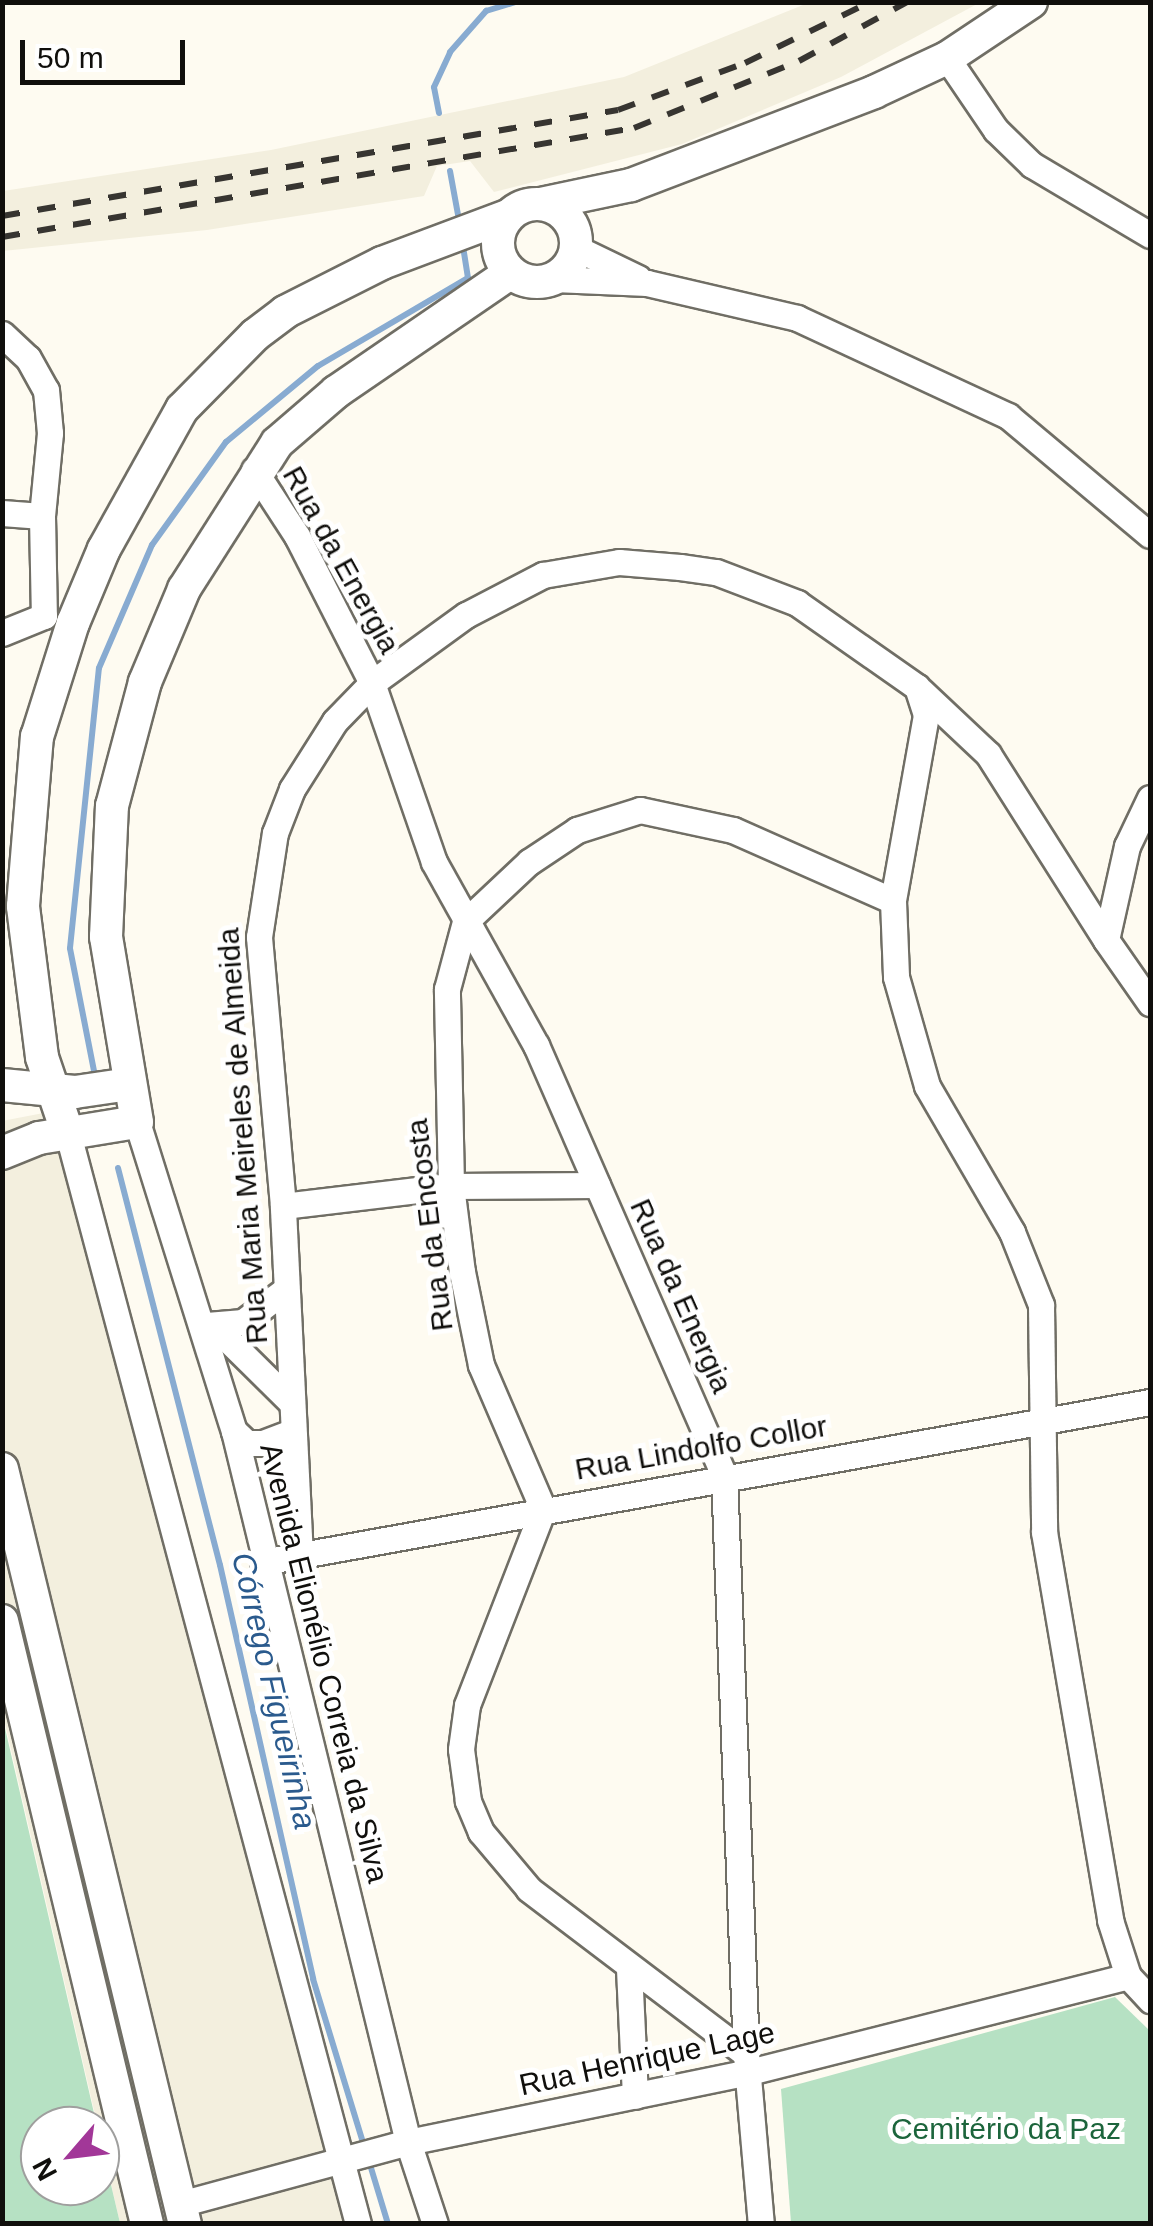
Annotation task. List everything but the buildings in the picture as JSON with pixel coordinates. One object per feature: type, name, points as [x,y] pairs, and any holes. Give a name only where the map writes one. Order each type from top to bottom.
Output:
[{"type":"main road","points":[[68,1134],[52,1090],[23,906],[37,738],[73,623],[132,493],[182,409],[285,312],[382,263],[541,204],[631,185],[947,58],[1031,2]]},
{"type":"main road","points":[[507,216],[498,234],[498,255],[510,272],[531,283],[554,279],[574,238],[631,185]]},
{"type":"main road","points":[[541,204],[574,238]]},
{"type":"main road","points":[[2,1153],[68,1134],[137,1122],[106,937],[112,806],[144,682],[184,590],[254,470],[336,392],[510,272]]},
{"type":"main road","points":[[2,1086],[52,1090],[129,1084]]},
{"type":"main road","points":[[2,1469],[183,2214]]},
{"type":"main road","points":[[2,1621],[147,2224]]},
{"type":"street","points":[[947,58],[996,130],[1032,165],[1150,235]]},
{"type":"street","points":[[574,238],[647,283]]},
{"type":"street","points":[[554,279],[647,283],[797,318],[944,382],[1023,426],[1150,535]]},
{"type":"street","points":[[2,334],[28,358],[50,403],[42,516],[44,616],[2,632]]},
{"type":"street","name":"Rua da Energia","points":[[254,470],[296,536],[372,683],[434,862],[536,1045],[724,1476],[748,2063],[761,2224]]},
{"type":"street","points":[[2,513],[42,516]]},
{"type":"street","name":"Rua Maria Meireles de Almeida","points":[[300,1557],[283,1206],[259,937],[268,865],[280,818],[315,750],[372,683],[466,615],[543,575],[619,562],[716,572],[761,588],[832,623],[918,688],[988,754],[1150,1003]]},
{"type":"street","points":[[918,688],[925,727],[893,902],[896,977],[914,1056],[947,1127],[1012,1232],[1041,1306],[1044,1532],[1110,1920],[1128,1976],[1150,2000]]},
{"type":"street","points":[[1106,940],[1126,846],[1150,798]]},
{"type":"street","points":[[465,922],[529,862],[577,830],[640,810],[733,830],[893,902]]},
{"type":"street","name":"Rua da Encosta","points":[[465,922],[454,948],[445,1025],[451,1186],[481,1365],[543,1509]]},
{"type":"street","name":"Avenida Elionélio Correia da Silva","points":[[137,1122],[208,1325],[408,2142],[435,2224]]},
{"type":"street","points":[[68,1134],[358,2224]]},
{"type":"street","points":[[283,1206],[451,1186],[597,1184]]},
{"type":"street","points":[[208,1325],[251,1318],[285,1290]]},
{"type":"street","points":[[208,1325],[292,1403]]},
{"type":"street","name":"Rua Lindolfo Collor","points":[[263,1562],[1150,1402]]},
{"type":"street","points":[[234,1430],[247,1443],[263,1443],[292,1432]]},
{"type":"street","points":[[543,1509],[467,1704],[464,1785],[481,1832],[507,1866],[748,2063]]},
{"type":"street","points":[[629,1969],[635,2096]]},
{"type":"street","name":"Rua Henrique Lage","points":[[183,2214],[408,2142],[635,2096],[748,2063],[1128,1976]]},
{"type":"shaded area","points":[[808,3],[979,3],[841,77],[682,144],[494,192],[470,161],[437,166],[424,196],[207,230],[3,251],[3,191],[271,150],[624,77]]},
{"type":"shaded area","points":[[59,1110],[357,2223],[120,2223],[116,2206],[120,2206],[120,2106],[93,2106],[3,1715],[2,1121]]},
{"type":"green space","points":[[2,1715],[92,2106],[20,2106],[20,2206],[116,2206],[120,2223],[3,2223]]},
{"type":"green space","name":"Cemitério da Paz","points":[[1115,1997],[1150,2031],[1150,2223],[791,2223],[781,2089]]},
{"type":"waterway","name":"Córrego Figueirinha","points":[[439,113],[434,87],[450,52],[486,11],[516,2]]},
{"type":"waterway","name":"Córrego Figueirinha","points":[[450,171],[459,220]]},
{"type":"waterway","name":"Córrego Figueirinha","points":[[95,1076],[70,948],[99,668],[152,545],[226,442],[318,366],[468,278],[463,247]]},
{"type":"waterway","name":"Córrego Figueirinha","points":[[118,1168],[220,1565],[313,1979],[364,2146]]},
{"type":"waterway","name":"Córrego Figueirinha","points":[[368,2158],[388,2224]]},
{"type":"railway","points":[[2,216],[618,110],[745,63],[870,2]]},
{"type":"railway","points":[[2,237],[634,128],[799,61],[907,2]]}]
